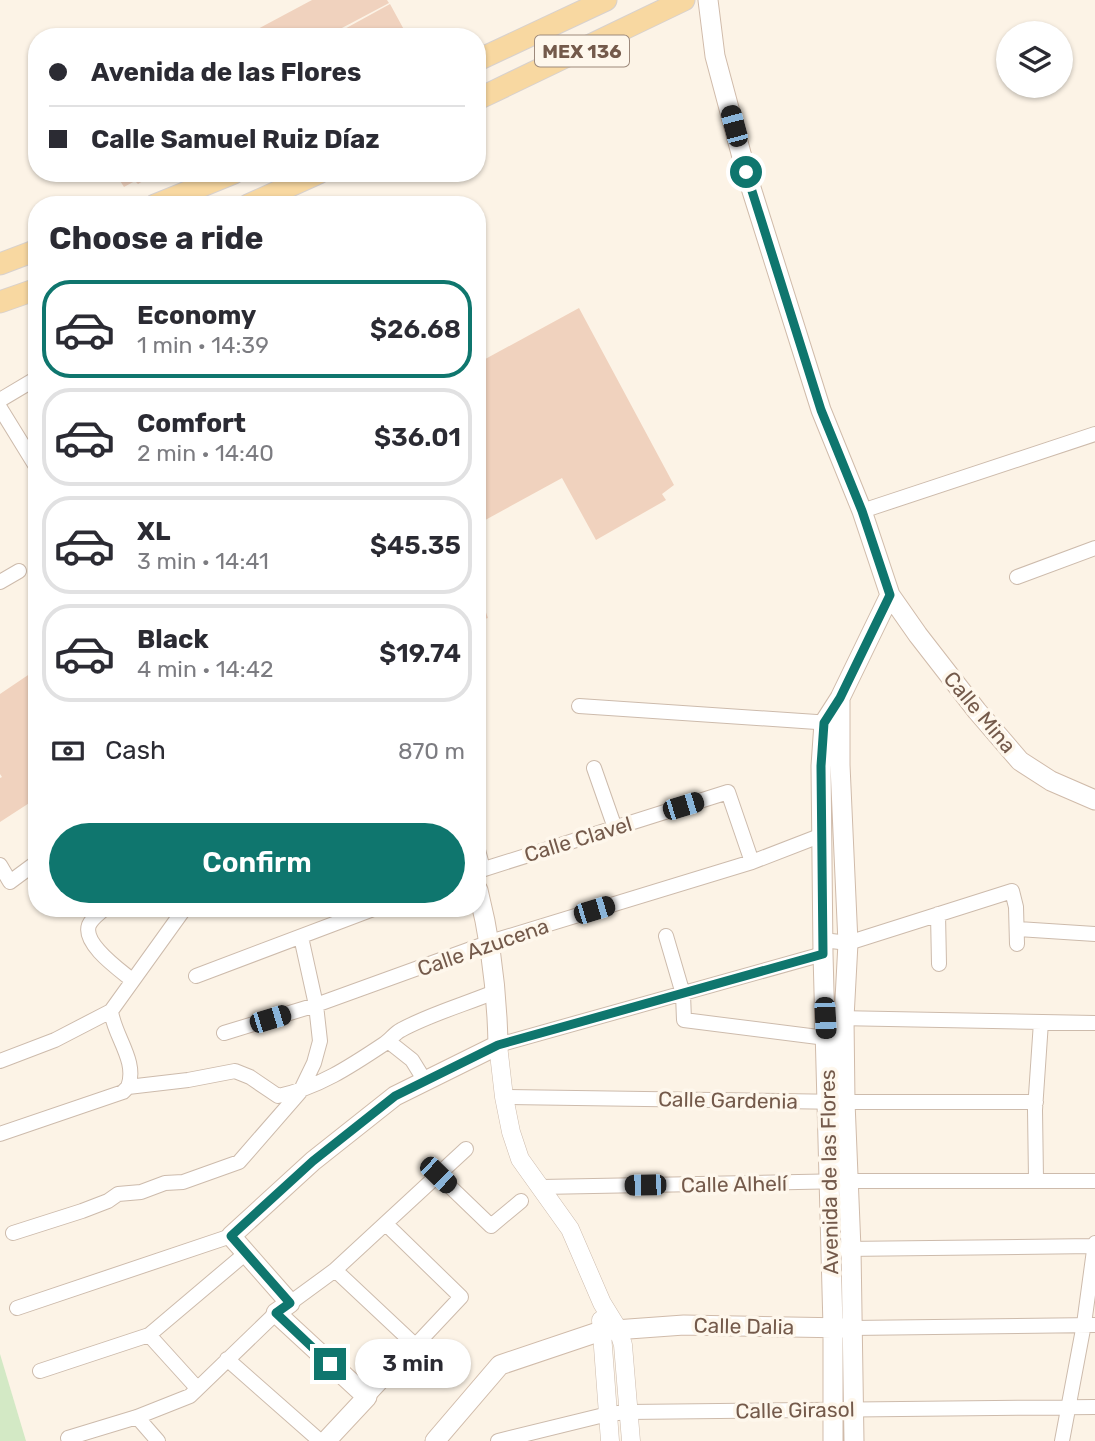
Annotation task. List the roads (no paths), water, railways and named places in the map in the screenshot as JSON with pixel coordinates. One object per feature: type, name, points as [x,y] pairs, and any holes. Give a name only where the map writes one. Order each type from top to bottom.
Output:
[{"type":"main road","name":"MEX 136","points":[[486,56],[606,0]]},
{"type":"main road","name":"MEX 136","points":[[486,95],[684,0]]},
{"type":"main road","points":[[708,0],[715,56],[746,172],[821,410],[862,511],[890,595]]},
{"type":"main road","points":[[177,196],[212,182]]},
{"type":"main road","points":[[268,196],[298,182]]},
{"type":"main road","points":[[0,264],[28,253]]},
{"type":"main road","points":[[0,302],[28,293]]},
{"type":"main road","name":"Avenida de las Flores","points":[[854,1441],[831,1250],[837,1182],[835,1018],[823,947],[821,766],[840,698],[890,595]]},
{"type":"main road","name":"Calle Mina","points":[[890,595],[977,712],[1020,761],[1051,781],[1095,800]]},
{"type":"main road","name":"Avenida de las Flores","points":[[832,723],[848,943],[835,1018],[827,1038],[836,1102]]},
{"type":"main road","points":[[326,1441],[366,1397],[283,1308],[246,1253],[231,1236],[313,1161],[395,1096],[498,1045],[497,991],[484,917]]},
{"type":"main road","name":"Avenida de las Flores","points":[[833,1441],[832,1409],[851,1249],[837,1182]]},
{"type":"main road","name":"Calle Dalia","points":[[435,1441],[500,1365],[609,1330],[684,1325],[842,1328]]},
{"type":"street","points":[[0,400],[28,383]]},
{"type":"street","points":[[0,408],[28,453]]},
{"type":"street","points":[[862,511],[1095,434]]},
{"type":"street","points":[[1017,577],[1095,548]]},
{"type":"street","points":[[0,582],[19,571]]},
{"type":"street","points":[[579,706],[832,723]]},
{"type":"street","points":[[594,768],[615,828]]},
{"type":"street","name":"Calle Clavel","points":[[486,868],[728,792],[752,862]]},
{"type":"street","name":"Calle Azucena","points":[[224,1033],[316,1005],[490,942],[752,862],[822,835]]},
{"type":"street","points":[[0,865],[10,882],[28,869]]},
{"type":"street","points":[[822,871],[843,872]]},
{"type":"street","points":[[610,1441],[609,1330],[602,1303],[570,1229],[520,1159],[504,1097],[498,1045],[683,993],[823,947],[848,943],[1012,891],[1018,936],[1095,934]]},
{"type":"street","points":[[937,914],[939,964]]},
{"type":"street","points":[[95,917],[88,928],[90,937],[108,961],[132,980]]},
{"type":"street","points":[[0,1060],[55,1040],[111,1011],[178,917]]},
{"type":"street","points":[[196,976],[353,917]]},
{"type":"street","points":[[666,936],[683,993],[684,1020],[827,1038]]},
{"type":"street","points":[[13,1233],[82,1211],[118,1194],[141,1192],[165,1183],[183,1182],[239,1162],[300,1092],[314,1063],[320,1041],[316,1005],[301,937]]},
{"type":"street","points":[[128,1087],[235,1071],[250,1077],[278,1096],[300,1092],[321,1083],[388,1041],[399,1031],[497,991]]},
{"type":"street","points":[[0,1134],[123,1092],[128,1087],[132,1077],[119,1035],[112,1023],[111,1011]]},
{"type":"street","points":[[835,1018],[1095,1023]]},
{"type":"street","points":[[1036,1179],[1036,1102],[1041,1022]]},
{"type":"street","points":[[388,1041],[412,1060],[425,1081]]},
{"type":"street","name":"Calle Gardenia","points":[[504,1097],[1036,1102]]},
{"type":"street","points":[[70,1441],[68,1438],[137,1417],[190,1396],[283,1308],[335,1270],[387,1225],[466,1149]]},
{"type":"street","points":[[438,1175],[491,1226],[521,1201]]},
{"type":"street","name":"Calle Alhelí","points":[[541,1187],[1036,1179],[1095,1181]]},
{"type":"street","points":[[366,1397],[461,1297],[387,1225]]},
{"type":"street","points":[[17,1308],[231,1236]]},
{"type":"street","points":[[831,1250],[1095,1245],[1089,1325],[1062,1441]]},
{"type":"street","points":[[40,1371],[149,1335],[246,1253]]},
{"type":"street","points":[[335,1270],[415,1345]]},
{"type":"street","name":"Calle Dalia","points":[[842,1328],[1089,1325]]},
{"type":"street","points":[[609,1330],[623,1345],[631,1441]]},
{"type":"street","points":[[149,1335],[197,1388]]},
{"type":"street","points":[[228,1359],[320,1441]]},
{"type":"street","name":"Calle Girasol","points":[[498,1441],[608,1414],[628,1412],[1095,1407]]},
{"type":"street","points":[[137,1417],[158,1441]]}]
